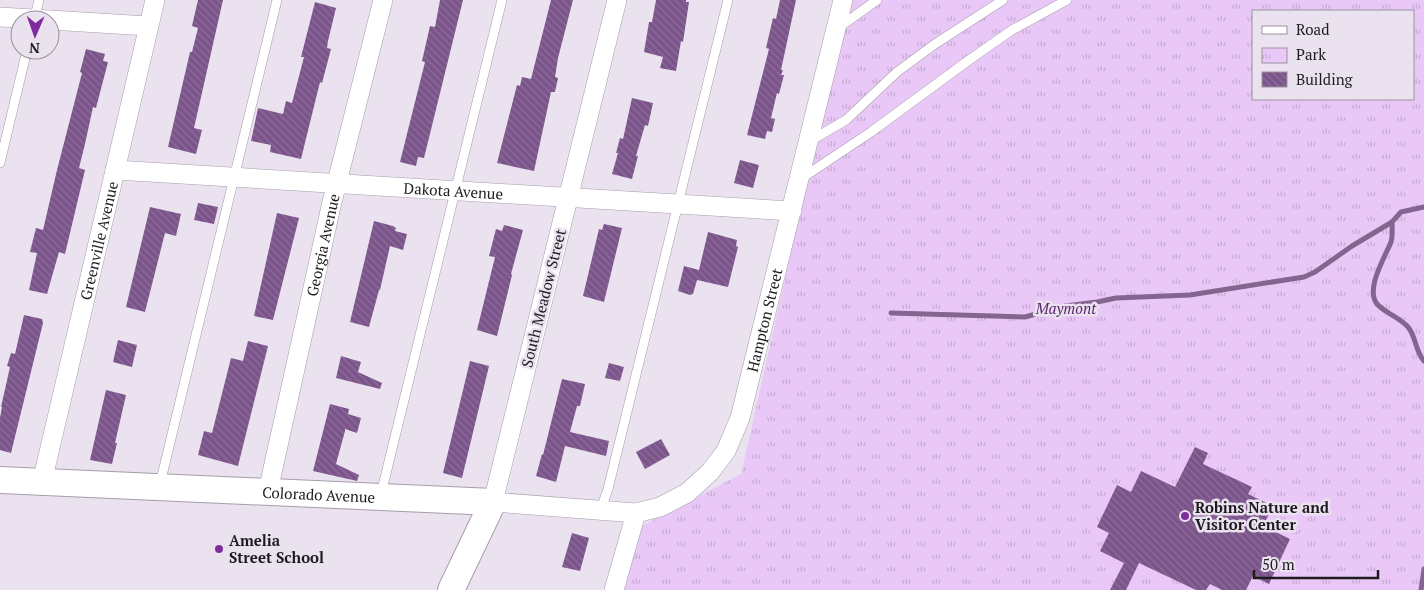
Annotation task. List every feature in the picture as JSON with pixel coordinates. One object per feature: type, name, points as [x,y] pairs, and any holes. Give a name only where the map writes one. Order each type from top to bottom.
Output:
[{"type":"street","name":"Greenville Avenue","points":[[42,482],[155,0]]},
{"type":"street","name":"Georgia Avenue","points":[[268,491],[337,183],[383,0]]},
{"type":"street","name":"South Meadow Street","points":[[451,590],[493,502],[617,0]]},
{"type":"street","name":"Hampton Street","points":[[636,512],[660,507],[687,493],[710,472],[726,450],[740,418],[843,0]]},
{"type":"street","points":[[60,21],[148,26]]},
{"type":"street","name":"Dakota Avenue","points":[[115,170],[792,210]]},
{"type":"street","name":"Colorado Avenue","points":[[0,480],[493,502],[636,512]]},
{"type":"street","points":[[614,590],[636,512]]},
{"type":"lane","points":[[160,487],[277,0]]},
{"type":"lane","points":[[380,497],[502,0]]},
{"type":"lane","points":[[601,509],[728,0]]},
{"type":"lane","points":[[835,30],[877,0]]},
{"type":"lane","points":[[807,144],[846,120],[897,72],[935,44],[1003,0]]},
{"type":"lane","points":[[800,180],[871,132],[1012,30],[1068,0]]},
{"type":"lane","points":[[0,163],[25,60]]},
{"type":"green space","name":"Maymont","points":[[848,0],[1424,0],[1424,590],[616,590],[632,531],[741,474]]},
{"type":"building","points":[[198,0],[223,0],[194,128],[202,130],[196,154],[168,147],[190,52],[192,52],[198,28],[192,26]]},
{"type":"building","points":[[440,0],[463,0],[424,158],[418,157],[416,166],[400,162],[425,62],[422,61],[430,26],[435,27]]},
{"type":"building","points":[[551,0],[573,0],[558,58],[555,77],[558,78],[555,92],[551,92],[534,171],[497,163],[517,85],[520,86],[522,77],[531,79]]},
{"type":"building","points":[[656,0],[686,0],[686,2],[689,2],[683,42],[681,41],[676,71],[660,68],[663,57],[644,52],[649,22],[652,22]]},
{"type":"building","points":[[780,0],[796,0],[781,70],[783,70],[781,75],[784,75],[771,118],[775,119],[772,132],[767,131],[765,139],[747,135],[769,49],[766,48],[773,18],[776,19]]},
{"type":"building","points":[[315,2],[336,8],[327,48],[331,49],[322,83],[320,82],[301,159],[270,152],[271,145],[251,141],[258,108],[283,114],[286,101],[292,103]]},
{"type":"building","points":[[86,49],[105,54],[103,61],[108,62],[96,108],[93,107],[79,168],[85,170],[65,254],[59,252],[47,294],[29,290],[37,253],[30,252],[36,228],[43,230],[82,73],[80,72]]},
{"type":"building","points":[[632,98],[653,103],[648,126],[645,125],[636,156],[638,156],[632,179],[612,174],[620,138],[623,139]]},
{"type":"building","points":[[740,160],[759,165],[753,188],[734,183]]},
{"type":"building","points":[[198,203],[218,207],[214,224],[194,220]]},
{"type":"building","points":[[150,207],[181,214],[176,236],[165,233],[145,312],[126,307]]},
{"type":"building","points":[[277,213],[299,218],[273,320],[254,316]]},
{"type":"building","points":[[374,221],[393,226],[396,228],[395,231],[407,234],[403,250],[390,246],[369,327],[350,322]]},
{"type":"building","points":[[604,224],[622,228],[604,302],[583,296],[599,229],[602,230]]},
{"type":"building","points":[[504,225],[523,230],[497,336],[477,330],[495,257],[489,256],[496,229],[502,231]]},
{"type":"building","points":[[708,232],[737,240],[736,246],[738,247],[728,287],[697,280],[693,294],[690,295],[678,291],[684,266],[699,270]]},
{"type":"building","points":[[24,315],[42,319],[43,323],[11,453],[0,450],[1,407],[10,367],[7,366],[11,353],[15,354]]},
{"type":"building","points":[[118,340],[137,345],[132,367],[113,362]]},
{"type":"building","points":[[248,341],[268,346],[238,466],[198,455],[204,431],[212,433],[231,358],[243,361]]},
{"type":"building","points":[[341,356],[361,362],[358,372],[382,383],[380,389],[336,378]]},
{"type":"building","points":[[470,361],[489,366],[462,478],[443,473]]},
{"type":"building","points":[[609,363],[624,367],[620,381],[605,378]]},
{"type":"building","points":[[562,379],[585,384],[580,406],[577,406],[570,432],[609,441],[606,456],[565,446],[556,482],[536,476]]},
{"type":"building","points":[[106,390],[126,395],[112,464],[90,460]]},
{"type":"building","points":[[330,404],[349,409],[348,414],[361,418],[357,433],[345,429],[336,464],[359,475],[357,481],[313,471]]},
{"type":"building","points":[[661,439],[670,455],[645,469],[636,452]]},
{"type":"building","name":"Robins Nature and Visitor Center","points":[[1195,447],[1208,453],[1203,464],[1252,487],[1248,494],[1273,506],[1263,526],[1290,539],[1269,584],[1253,576],[1246,590],[1222,590],[1210,584],[1206,590],[1196,590],[1139,563],[1126,590],[1110,590],[1124,563],[1100,551],[1109,533],[1097,527],[1117,485],[1131,492],[1141,471],[1175,487]]},
{"type":"building","points":[[572,533],[589,538],[580,571],[562,567]]},
{"type":"waterway","points":[[1424,207],[1401,212],[1392,222],[1391,242],[1377,273],[1373,290],[1377,304],[1411,331],[1424,361]]},
{"type":"waterway","points":[[891,313],[1025,317],[1065,306],[1116,298],[1190,295],[1304,277],[1315,272],[1352,246],[1392,222]]},
{"type":"waterway","points":[[1421,590],[1424,569]]},
{"type":"place","name":"Robins Nature and Visitor Center","points":[[1185,516]]},
{"type":"place","name":"Amelia Street School","points":[[219,549]]}]
